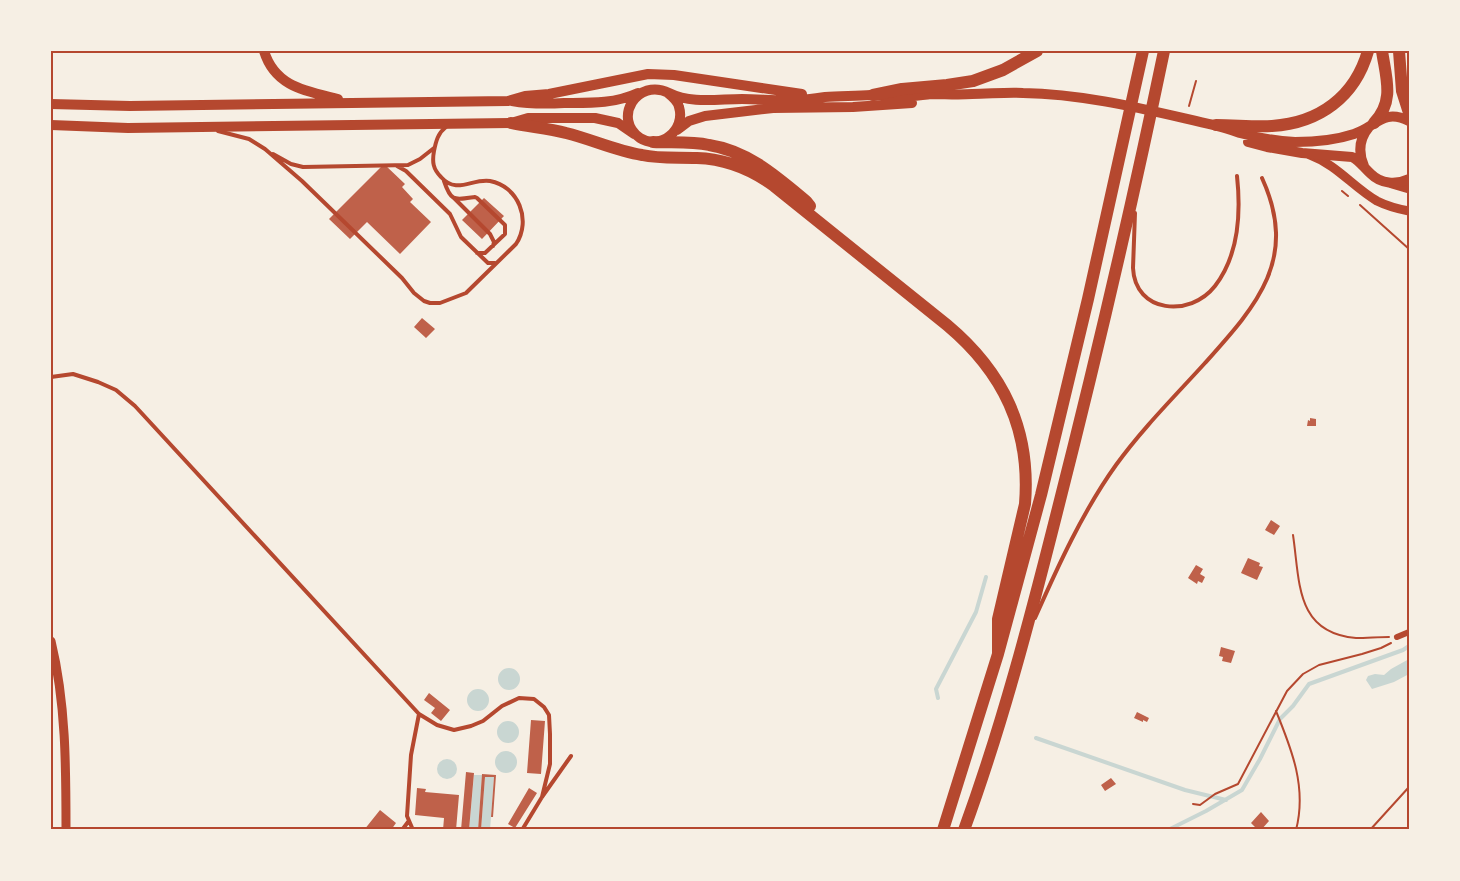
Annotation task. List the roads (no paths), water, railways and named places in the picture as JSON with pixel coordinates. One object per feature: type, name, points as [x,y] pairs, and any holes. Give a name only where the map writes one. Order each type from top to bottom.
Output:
[{"type":"highway","points":[[873,95],[902,89],[973,81],[1003,70],[1037,51]]},
{"type":"highway","points":[[943,830],[998,654],[1038,506],[1077,346],[1143,51]]},
{"type":"highway","points":[[964,830],[983,779],[1019,657],[1083,411],[1164,51]]},
{"type":"highway","points":[[1155,92],[1170,51]]},
{"type":"highway","points":[[1216,125],[1272,126],[1314,116],[1345,95],[1361,70],[1368,51]]},
{"type":"highway","points":[[1371,125],[1380,116],[1386,104],[1387,86],[1382,51]]},
{"type":"highway","points":[[1399,51],[1402,91],[1409,113]]},
{"type":"highway","points":[[1403,51],[1409,68]]},
{"type":"highway","points":[[511,123],[564,132],[644,156],[706,158],[736,165],[761,177],[968,343],[992,372],[1010,402],[1025,454],[1027,486],[1023,519],[999,619],[998,654]]},
{"type":"highway","points":[[653,142],[707,144],[728,149],[748,158],[768,170],[806,201],[834,235]]},
{"type":"main road","points":[[264,51],[275,72],[289,84],[352,103]]},
{"type":"main road","points":[[508,101],[648,74],[685,76],[777,92],[823,97]]},
{"type":"main road","points":[[51,104],[130,106],[508,101],[527,104],[603,103],[618,101],[656,89],[676,97],[690,99],[799,100],[873,95],[903,97],[930,94],[1023,93],[1096,99],[1216,125],[1243,134],[1296,142],[1355,134],[1384,118],[1400,117],[1409,121]]},
{"type":"main road","points":[[639,137],[633,132],[628,118],[632,102],[643,92]]},
{"type":"main road","points":[[669,93],[679,106],[681,116],[676,130]]},
{"type":"main road","points":[[51,125],[128,128],[511,123],[528,118],[604,119],[624,126],[639,137],[653,142],[668,138],[689,121],[705,116],[789,108],[885,105],[933,101],[974,94]]},
{"type":"main road","points":[[1186,119],[1243,141],[1267,147],[1302,153],[1352,157],[1381,181],[1396,183],[1409,179]]},
{"type":"main road","points":[[1364,166],[1360,151],[1361,143],[1365,132],[1371,125]]},
{"type":"street","points":[[1302,153],[1331,165],[1378,201],[1409,211]]},
{"type":"street","points":[[1381,181],[1409,189]]},
{"type":"street","points":[[1397,637],[1409,632]]},
{"type":"street","points":[[51,640],[56,662],[66,756],[66,830]]},
{"type":"lane","points":[[455,123],[441,131],[435,147],[433,165],[447,191],[490,234],[494,242],[493,247]]},
{"type":"lane","points":[[204,127],[249,139],[291,164],[303,167],[412,164],[435,147]]},
{"type":"lane","points":[[265,149],[302,181],[402,278],[414,293],[430,303],[440,303],[466,293],[516,243],[523,226],[522,212],[517,201],[502,186],[488,181],[454,185],[443,180]]},
{"type":"lane","points":[[394,165],[406,171],[450,214],[461,237],[477,253],[490,264],[497,262]]},
{"type":"lane","points":[[1136,183],[1132,268],[1135,282],[1152,302],[1177,307],[1196,302],[1207,295],[1216,285],[1225,268],[1238,225],[1237,176]]},
{"type":"lane","points":[[1019,657],[1049,585],[1089,507],[1106,480],[1142,432],[1248,313],[1261,292],[1271,270],[1276,233],[1272,202],[1262,178]]},
{"type":"lane","points":[[452,196],[457,199],[477,198],[506,228],[505,234],[493,247],[485,253],[477,253]]},
{"type":"lane","points":[[51,377],[73,374],[98,382],[116,390],[135,406],[418,714],[436,725],[454,730],[483,721],[502,706],[519,698],[534,699],[544,707],[549,716],[550,764],[542,797]]},
{"type":"lane","points":[[51,704],[61,703]]},
{"type":"lane","points":[[413,830],[407,816],[411,755],[418,714]]},
{"type":"lane","points":[[522,830],[571,756]]},
{"type":"lane","points":[[402,830],[409,821]]},
{"type":"waterway","points":[[938,698],[936,689],[976,612],[986,577]]},
{"type":"waterway","points":[[1168,830],[1242,790],[1280,719],[1309,684],[1409,646]]},
{"type":"waterway","points":[[1036,738],[1185,790],[1226,800]]}]
